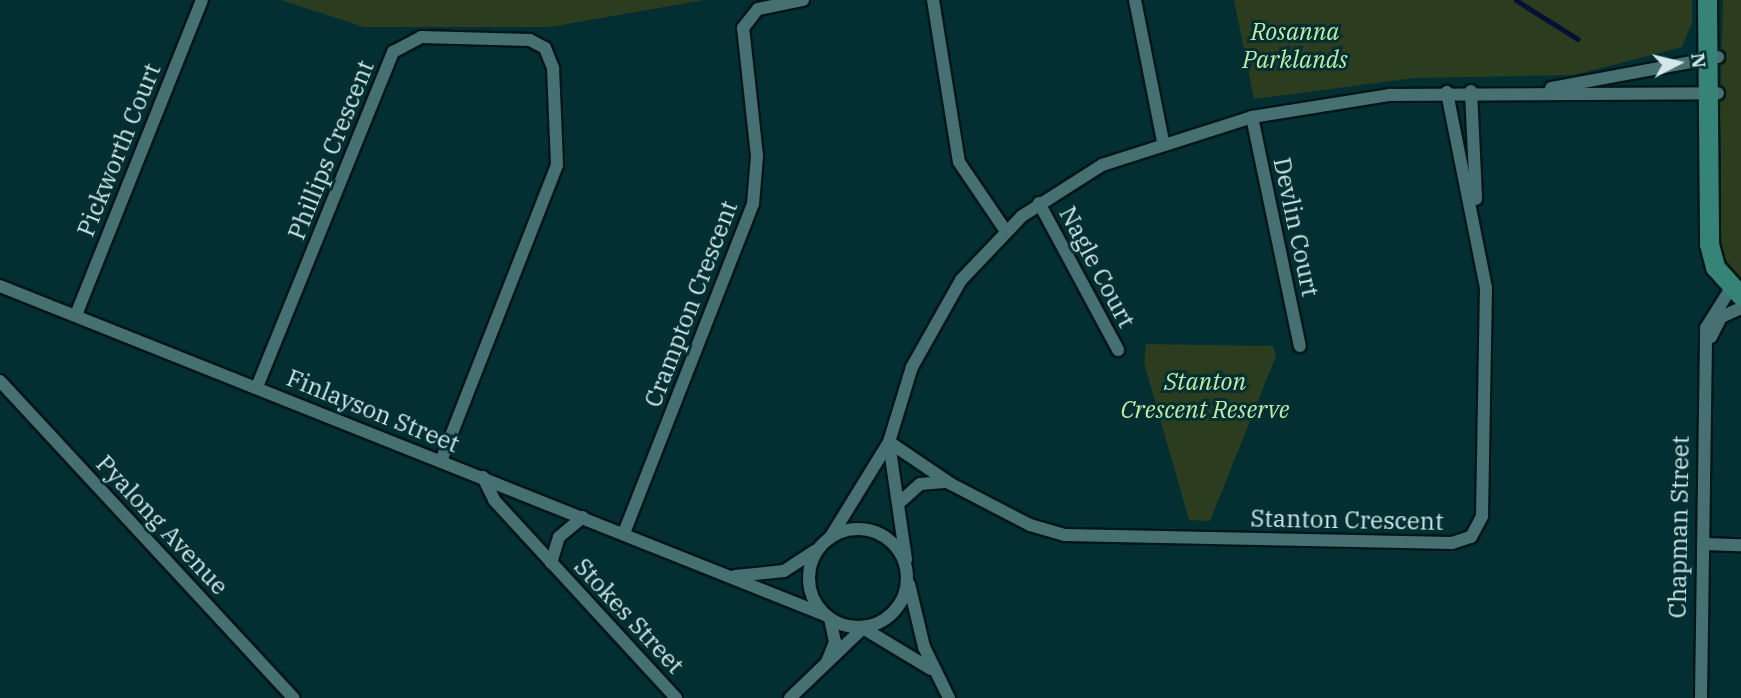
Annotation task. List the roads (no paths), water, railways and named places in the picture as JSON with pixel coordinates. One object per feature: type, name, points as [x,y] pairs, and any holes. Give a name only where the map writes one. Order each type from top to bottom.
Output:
[{"type":"street","name":"Pickworth Court","points":[[76,316],[202,0]]},
{"type":"street","name":"Crampton Crescent","points":[[624,533],[753,204],[757,156],[743,28],[758,9],[803,0]]},
{"type":"street","points":[[933,0],[959,162],[1005,230]]},
{"type":"street","points":[[1135,0],[1163,141]]},
{"type":"street","name":"Chapman Street","points":[[1701,698],[1706,328],[1736,292],[1711,257],[1708,204],[1712,56],[1707,0]]},
{"type":"street","points":[[1530,91],[1712,56],[1719,0]]},
{"type":"street","name":"Phillips Crescent","points":[[257,387],[393,52],[421,37],[530,40],[545,48],[553,68],[557,165],[441,461]]},
{"type":"street","points":[[820,670],[835,642],[828,617],[809,575],[827,540],[889,442],[929,330],[961,280],[1005,230],[1039,203],[1102,165],[1163,141],[1252,117],[1358,98],[1447,92],[1712,93]]},
{"type":"street","name":"Stanton Crescent","points":[[1447,92],[1476,217]]},
{"type":"street","name":"Stanton Crescent","points":[[889,442],[951,484],[1030,525],[1065,536],[1466,539],[1482,516],[1486,298],[1476,217],[1471,92]]},
{"type":"street","name":"Devlin Court","points":[[1252,117],[1300,346]]},
{"type":"street","name":"Nagle Court","points":[[1039,203],[1118,350]]},
{"type":"street","name":"Finlayson Street","points":[[0,286],[624,533],[828,617]]},
{"type":"street","name":"Chapman Street","points":[[1706,357],[1721,317],[1741,308]]},
{"type":"street","name":"Pyalong Avenue","points":[[0,381],[294,698]]},
{"type":"street","points":[[889,442],[900,503],[907,573],[936,674],[949,698]]},
{"type":"street","name":"Stokes Street","points":[[483,477],[494,500],[676,698]]},
{"type":"street","points":[[900,503],[925,482],[951,484]]},
{"type":"street","name":"Stokes Street","points":[[551,563],[559,537],[583,517]]},
{"type":"street","points":[[790,698],[863,628],[896,611],[907,573],[892,543],[873,531],[851,530],[827,540]]},
{"type":"street","name":"Finlayson Street","points":[[731,576],[784,571],[827,540]]},
{"type":"street","points":[[1703,544],[1741,545]]},
{"type":"street","points":[[828,617],[863,628],[913,653],[936,674]]},
{"type":"waterway","points":[[1516,0],[1578,39]]},
{"type":"park label","name":"Rosanna Parklands","points":[[1295,46]]},
{"type":"park label","name":"Stanton Crescent Reserve","points":[[1205,396]]}]
